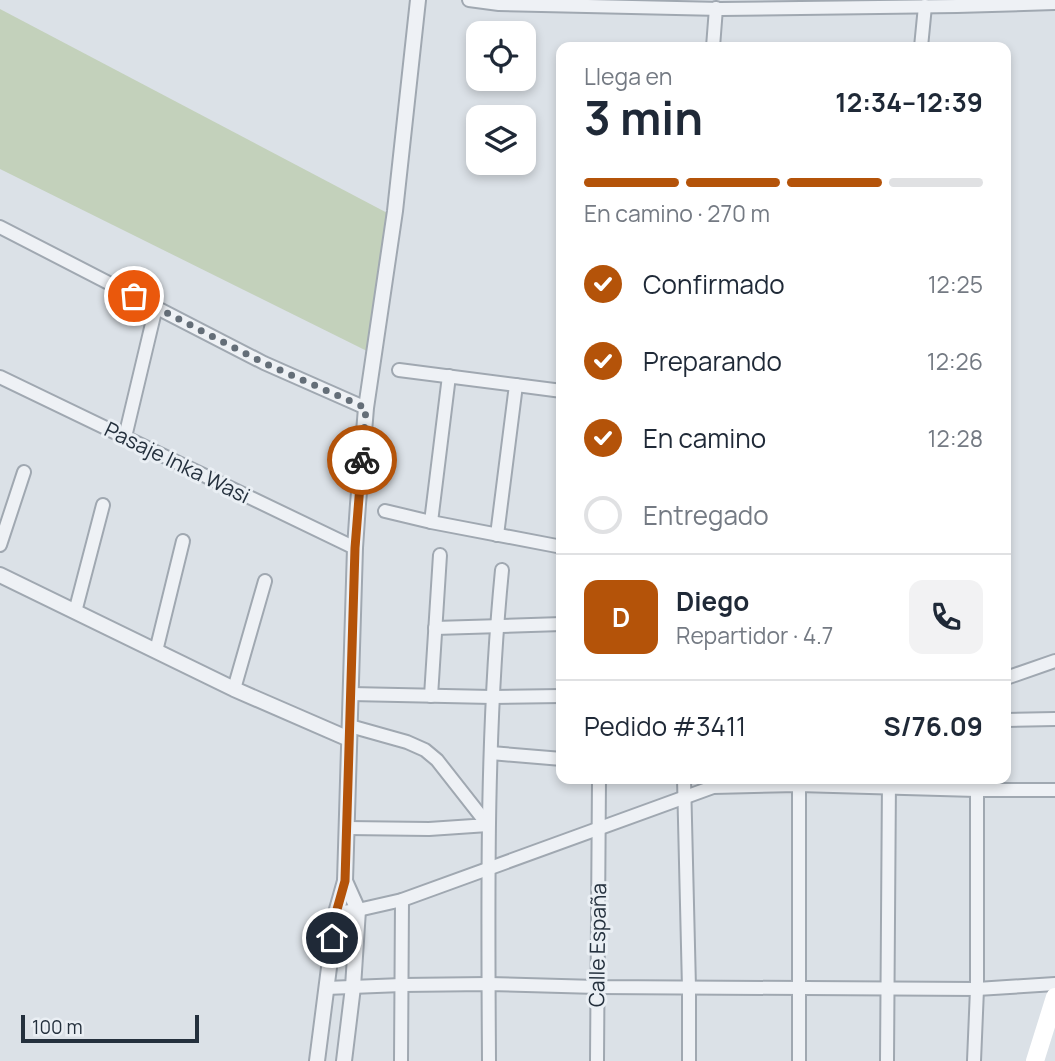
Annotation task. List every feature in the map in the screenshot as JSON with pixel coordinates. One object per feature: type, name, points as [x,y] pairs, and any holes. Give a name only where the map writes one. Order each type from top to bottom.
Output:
[{"type":"main road","points":[[1035,1061],[1055,997]]},
{"type":"main road","points":[[1045,1061],[1055,1031]]},
{"type":"street","points":[[317,1061],[336,913],[345,881],[355,548],[366,408],[395,211],[418,0]]},
{"type":"street","points":[[469,0],[499,4],[716,8],[1055,3]]},
{"type":"street","points":[[921,42],[925,6]]},
{"type":"street","points":[[713,42],[716,8]]},
{"type":"street","points":[[0,227],[264,363],[366,408]]},
{"type":"street","points":[[125,437],[156,307]]},
{"type":"street","points":[[399,370],[556,390]]},
{"type":"street","points":[[431,522],[449,376]]},
{"type":"street","name":"Pasaje Inka Wasi","points":[[0,377],[355,548]]},
{"type":"street","points":[[497,535],[516,385]]},
{"type":"street","points":[[0,545],[24,472]]},
{"type":"street","points":[[75,611],[103,505]]},
{"type":"street","points":[[385,511],[556,546]]},
{"type":"street","points":[[156,651],[183,541]]},
{"type":"street","points":[[431,696],[440,555]]},
{"type":"street","points":[[489,1061],[488,825],[492,697],[502,570]]},
{"type":"street","points":[[0,575],[234,689],[349,732],[407,741],[425,750],[437,760],[488,825]]},
{"type":"street","points":[[234,689],[265,581]]},
{"type":"street","points":[[436,628],[556,624]]},
{"type":"street","points":[[1011,676],[1055,661]]},
{"type":"street","points":[[351,694],[556,696]]},
{"type":"street","points":[[1011,720],[1055,719]]},
{"type":"street","points":[[491,753],[556,758]]},
{"type":"street","name":"Calle España","points":[[597,1061],[599,784]]},
{"type":"street","points":[[684,784],[690,1061]]},
{"type":"street","points":[[336,913],[402,900],[713,786],[756,784]]},
{"type":"street","points":[[798,784],[799,1061]]},
{"type":"street","points":[[887,1061],[889,784],[976,784],[1055,790]]},
{"type":"street","points":[[974,1061],[977,989],[976,784]]},
{"type":"street","points":[[347,828],[429,829],[488,825]]},
{"type":"street","points":[[344,1061],[353,987],[358,910],[345,881]]},
{"type":"street","points":[[401,1061],[402,900]]},
{"type":"street","points":[[326,988],[488,984],[977,989],[1055,985]]},
{"type":"green space","points":[[0,9],[393,216],[375,355],[0,169]]},
{"type":"way so far","points":[[134,296],[264,363],[366,408],[362,460]]},
{"type":"route","points":[[332,938],[345,881],[355,548],[362,460]]}]
